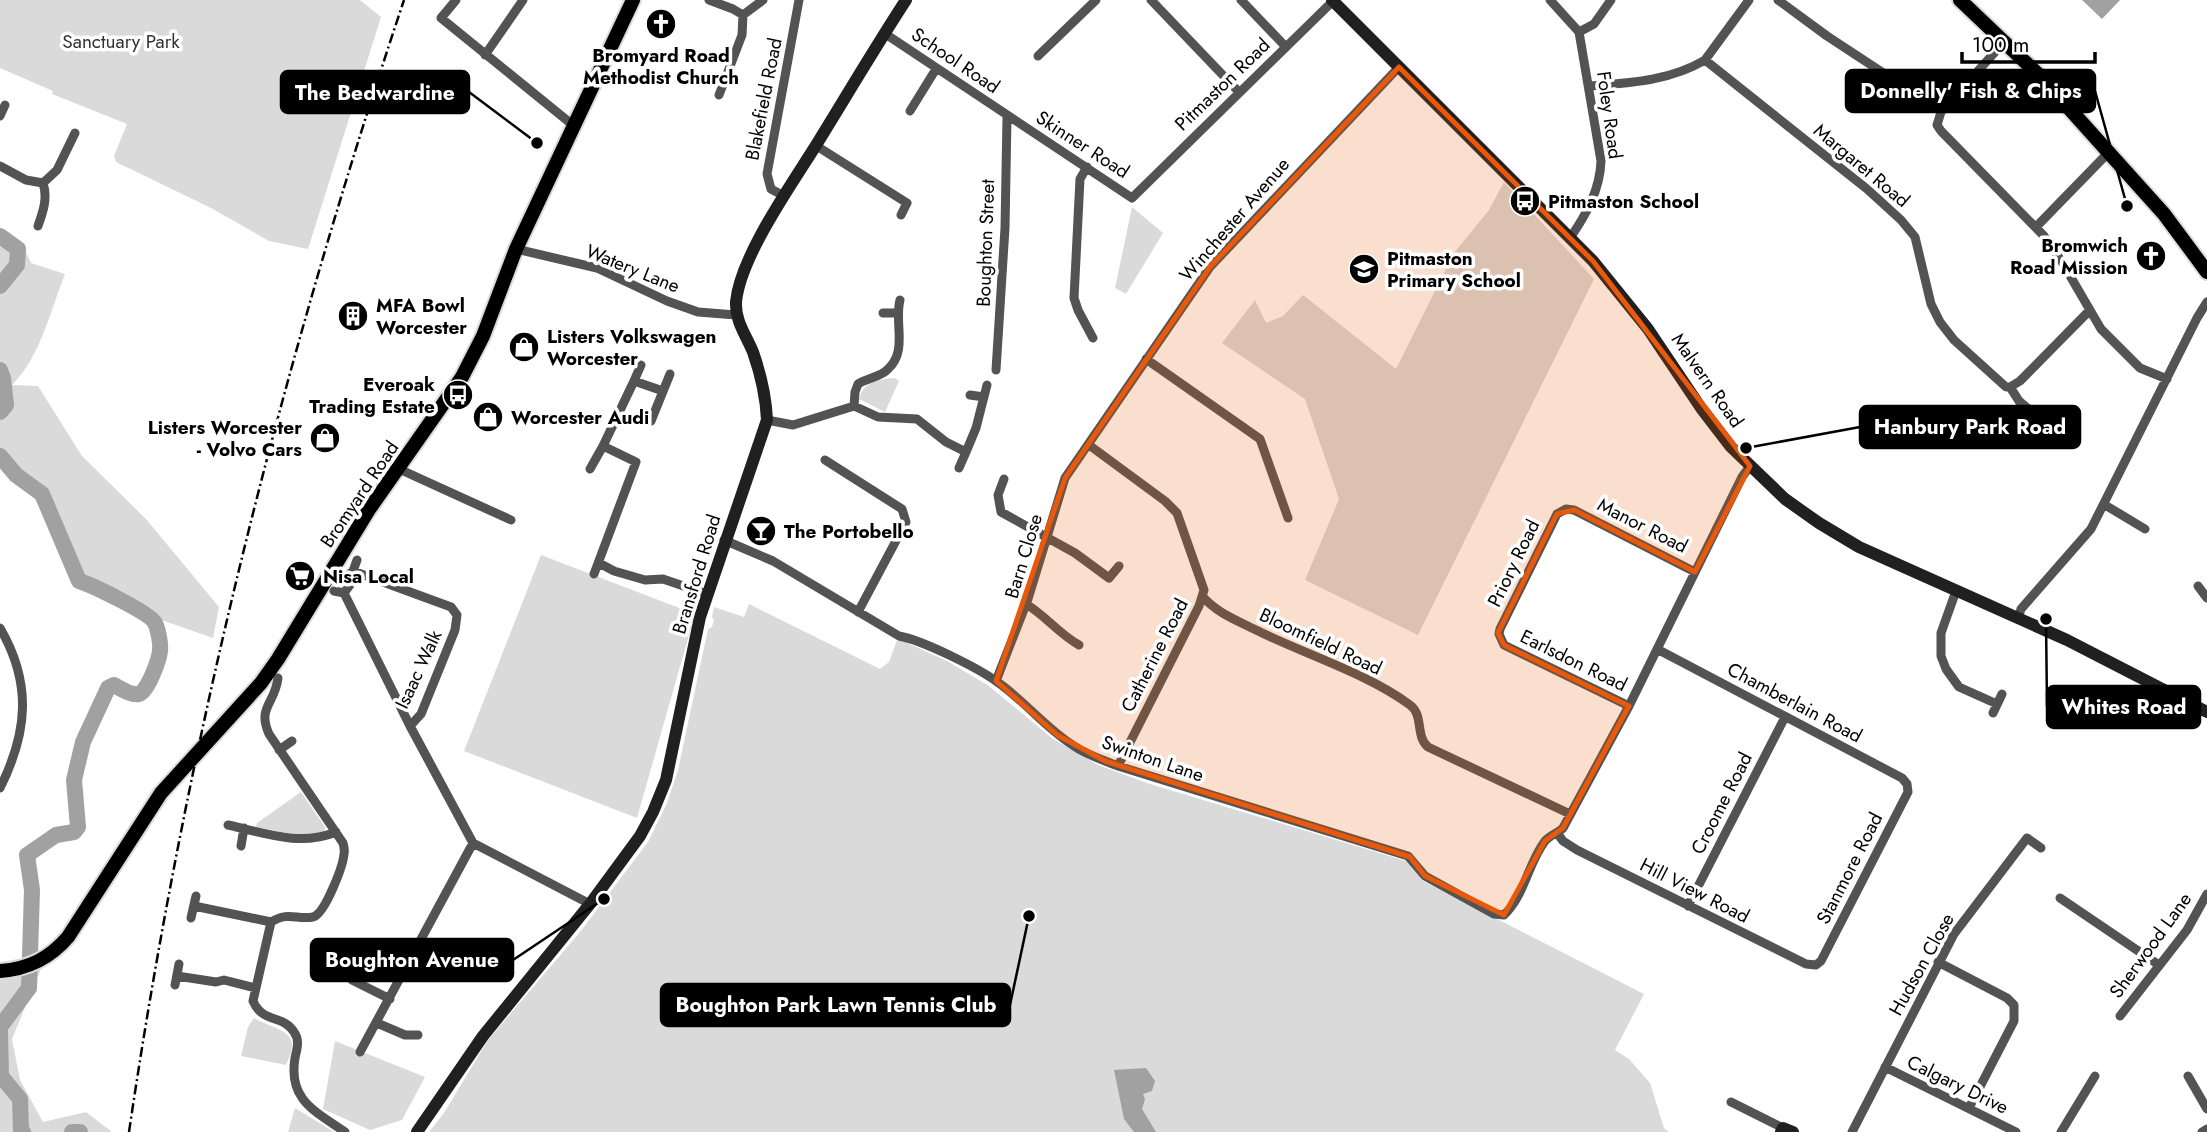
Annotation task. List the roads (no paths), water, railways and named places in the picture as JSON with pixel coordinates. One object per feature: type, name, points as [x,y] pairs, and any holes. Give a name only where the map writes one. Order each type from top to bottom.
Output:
[{"type":"main road","name":"Bromyard Road","points":[[0,971],[17,969],[55,952],[68,937],[161,793],[261,682],[276,673],[368,512],[442,407],[475,354],[516,249],[633,0]]},
{"type":"main road","points":[[736,315],[737,300],[750,260],[784,196],[906,0]]},
{"type":"main road","name":"Malvern Road","points":[[1333,0],[1593,261],[1648,329],[1701,408],[1731,447],[1785,499],[1859,547],[2102,657],[2141,680],[2207,712]]},
{"type":"main road","points":[[1960,0],[2040,76],[2164,214],[2207,272]]},
{"type":"main road","name":"Bransford Road","points":[[417,1132],[483,1036],[590,904],[640,836],[662,791],[700,617],[767,420],[766,395],[752,351],[736,315]]},
{"type":"street","points":[[456,0],[441,18],[574,126]]},
{"type":"street","points":[[485,55],[523,0]]},
{"type":"street","points":[[709,0],[743,15]]},
{"type":"street","points":[[743,15],[763,0]]},
{"type":"street","name":"Blakefield Road","points":[[784,196],[771,189],[766,174],[799,0]]},
{"type":"street","points":[[1038,56],[1096,0]]},
{"type":"street","points":[[1151,0],[1238,91]]},
{"type":"street","points":[[1241,0],[1285,46]]},
{"type":"street","name":"Pitmaston Road","points":[[1136,192],[1333,0]]},
{"type":"street","points":[[1550,0],[1579,32],[1594,24],[1612,0]]},
{"type":"street","points":[[1590,86],[1667,77],[1705,61],[1749,0]]},
{"type":"street","points":[[1778,0],[1894,80]]},
{"type":"street","points":[[719,95],[743,35],[743,15]]},
{"type":"street","name":"Foley Road","points":[[1570,239],[1588,212],[1600,177],[1601,161],[1579,32]]},
{"type":"street","name":"School Road","points":[[884,33],[1007,117]]},
{"type":"street","points":[[2004,42],[1941,112],[1937,125],[2036,227],[2062,261],[2101,329],[2140,368],[2167,379]]},
{"type":"street","name":"Margaret Road","points":[[1705,61],[1867,189],[1901,220],[1915,237],[1931,304],[1940,323],[1954,340],[2006,387],[2010,387],[2019,401],[2046,424]]},
{"type":"street","name":"Winchester Avenue","points":[[1089,445],[1210,267],[1399,67]]},
{"type":"street","points":[[910,111],[936,69]]},
{"type":"street","points":[[0,116],[5,105]]},
{"type":"street","name":"Skinner Road","points":[[1007,117],[1132,198],[1136,192]]},
{"type":"street","name":"Boughton Street","points":[[996,370],[1005,228],[1007,117]]},
{"type":"street","points":[[43,183],[57,170],[75,133]]},
{"type":"street","points":[[816,145],[907,203],[901,215]]},
{"type":"street","points":[[2036,227],[2109,152]]},
{"type":"street","points":[[0,166],[26,180],[43,183]]},
{"type":"street","points":[[1087,167],[1080,179],[1074,298],[1093,338]]},
{"type":"street","points":[[38,226],[44,209],[43,183]]},
{"type":"street","name":"Watery Lane","points":[[516,249],[597,268],[657,297],[698,312],[736,315]]},
{"type":"street","points":[[854,405],[858,384],[886,372],[900,352],[897,313],[900,300]]},
{"type":"street","points":[[2018,619],[2021,609],[2091,529],[2207,302]]},
{"type":"street","points":[[2010,387],[2020,381],[2090,310]]},
{"type":"street","points":[[883,313],[897,313]]},
{"type":"street","points":[[1146,359],[1260,439],[1288,519]]},
{"type":"street","points":[[590,469],[641,365]]},
{"type":"street","points":[[651,421],[670,374]]},
{"type":"street","points":[[634,381],[663,391]]},
{"type":"street","points":[[959,468],[976,428],[987,385]]},
{"type":"street","points":[[970,395],[984,397]]},
{"type":"street","points":[[767,420],[793,425],[854,405],[878,417],[917,419],[946,442],[966,452]]},
{"type":"street","points":[[1089,445],[1165,501],[1177,513],[1204,590],[1202,596]]},
{"type":"street","name":"Barn Close","points":[[996,681],[1026,604],[1065,478],[1089,445]]},
{"type":"street","points":[[594,574],[636,462],[603,446]]},
{"type":"street","points":[[825,460],[902,509],[905,517],[906,522],[858,612]]},
{"type":"street","name":"Swinton Lane","points":[[724,541],[773,561],[899,636],[950,657],[996,681],[1077,749],[1118,766],[1408,856],[1426,876],[1494,914],[1504,915],[1510,909],[1545,841],[1563,828],[1629,706],[1742,477],[1750,466]]},
{"type":"street","points":[[399,468],[511,520]]},
{"type":"street","points":[[1004,479],[998,495],[1001,512],[1075,553],[1109,578],[1119,566]]},
{"type":"street","points":[[2105,505],[2145,529]]},
{"type":"street","name":"Priory Road","points":[[1504,645],[1499,634],[1500,629],[1557,514],[1566,509],[1574,510]]},
{"type":"street","name":"Manor Road","points":[[1574,510],[1695,572]]},
{"type":"street","points":[[357,560],[344,593],[472,843],[590,904]]},
{"type":"street","points":[[599,563],[645,580],[663,579],[707,594]]},
{"type":"street","name":"Isaac Walk","points":[[351,576],[451,607],[457,615],[455,631],[421,714],[410,726]]},
{"type":"street","points":[[2199,586],[2207,598]]},
{"type":"street","points":[[334,591],[344,593]]},
{"type":"street","points":[[1956,591],[1941,632],[1941,656],[1946,669],[1959,687],[1995,709],[2002,694]]},
{"type":"street","name":"Bloomfield Road","points":[[1202,596],[1213,608],[1368,681],[1411,705],[1417,711],[1423,742],[1428,747],[1570,814]]},
{"type":"street","name":"Catherine Road","points":[[1118,766],[1202,596]]},
{"type":"street","points":[[1026,604],[1079,645]]},
{"type":"street","points":[[0,628],[18,669],[24,710],[15,755],[0,788]]},
{"type":"street","name":"Earlsdon Road","points":[[1504,645],[1629,706]]},
{"type":"street","name":"Chamberlain Road","points":[[1657,649],[1902,778],[1908,784],[1908,792]]},
{"type":"street","points":[[0,656],[12,653]]},
{"type":"street","points":[[191,918],[195,901],[271,922],[289,915],[318,915],[325,907],[344,856],[343,843],[279,750],[264,721],[264,712],[275,692],[276,673]]},
{"type":"street","name":"Croome Road","points":[[1688,906],[1785,717]]},
{"type":"street","points":[[279,750],[292,741]]},
{"type":"street","name":"Stanmore Road","points":[[1821,961],[1908,792]]},
{"type":"street","points":[[228,825],[299,841],[320,839],[336,832]]},
{"type":"street","points":[[241,846],[244,828]]},
{"type":"street","name":"Hill View Road","points":[[1557,833],[1563,841],[1577,850],[1805,964],[1816,965],[1821,961]]},
{"type":"street","name":"Hudson Close","points":[[1852,1132],[1954,934],[2027,838],[2041,848]]},
{"type":"street","points":[[360,1052],[472,843]]},
{"type":"street","name":"Sherwood Lane","points":[[2120,1016],[2187,930],[2207,894]]},
{"type":"street","points":[[2060,898],[2160,965]]},
{"type":"street","points":[[271,922],[253,1000],[262,1015],[288,1024],[297,1036],[293,1071],[297,1092],[304,1103],[345,1132]]},
{"type":"street","points":[[1938,962],[2007,998],[2014,1005],[2014,1021],[1969,1108]]},
{"type":"street","points":[[179,964],[176,980],[224,980],[255,988]]},
{"type":"street","points":[[352,981],[390,999]]},
{"type":"street","points":[[377,1023],[405,1035],[418,1035]]},
{"type":"street","name":"Calgary Drive","points":[[1885,1067],[2016,1132]]},
{"type":"street","points":[[2062,1132],[2095,1076]]},
{"type":"street","points":[[2188,1076],[2207,1109]]},
{"type":"street","points":[[1731,1102],[1785,1131]]},
{"type":"street","points":[[2202,1132],[2207,1129]]},
{"type":"waterway","points":[[0,236],[18,249],[17,265],[0,286]]},
{"type":"waterway","points":[[0,370],[6,405],[0,412]]},
{"type":"waterway","points":[[0,456],[16,475],[42,494],[79,581],[151,618],[160,641],[158,661],[146,687],[139,694],[114,685],[108,688],[83,742],[74,780],[78,827],[74,832],[56,835],[27,855],[32,890],[29,988],[0,1027]]},
{"type":"waterway","points":[[0,1031],[1,1076],[20,1099],[23,1132]]},
{"type":"waterway","points":[[72,1132],[80,1132]]},
{"type":"railway","points":[[129,1132],[152,987],[179,844],[241,560],[317,279],[404,0]]},
{"type":"place","name":"Bromyard Road Methodist Church","points":[[661,24]]},
{"type":"place","name":"The Bedwardine","points":[[537,143]]},
{"type":"place","name":"Pitmaston School","points":[[1525,201]]},
{"type":"place","name":"Donnelly' Fish & Chips","points":[[2127,206]]},
{"type":"place","name":"Bromwich Road Mission","points":[[2151,256]]},
{"type":"place","name":"Pitmaston Primary School","points":[[1364,269]]},
{"type":"place","name":"MFA Bowl Worcester","points":[[353,316]]},
{"type":"place","name":"Listers Volkswagen Worcester","points":[[524,347]]},
{"type":"place","name":"Everoak Trading Estate","points":[[458,395]]},
{"type":"place","name":"Worcester Audi","points":[[488,417]]},
{"type":"place","name":"Listers Worcester - Volvo Cars","points":[[325,438]]},
{"type":"place","name":"Hanbury Park Road","points":[[1746,448]]},
{"type":"place","name":"The Portobello","points":[[761,531]]},
{"type":"place","name":"Nisa Local","points":[[300,576]]},
{"type":"place","name":"Whites Road","points":[[2046,619]]},
{"type":"place","name":"Boughton Avenue","points":[[604,899]]},
{"type":"place","name":"Boughton Park Lawn Tennis Club","points":[[1029,916]]},
{"type":"park label","name":"Sanctuary Park","points":[[121,41]]}]
